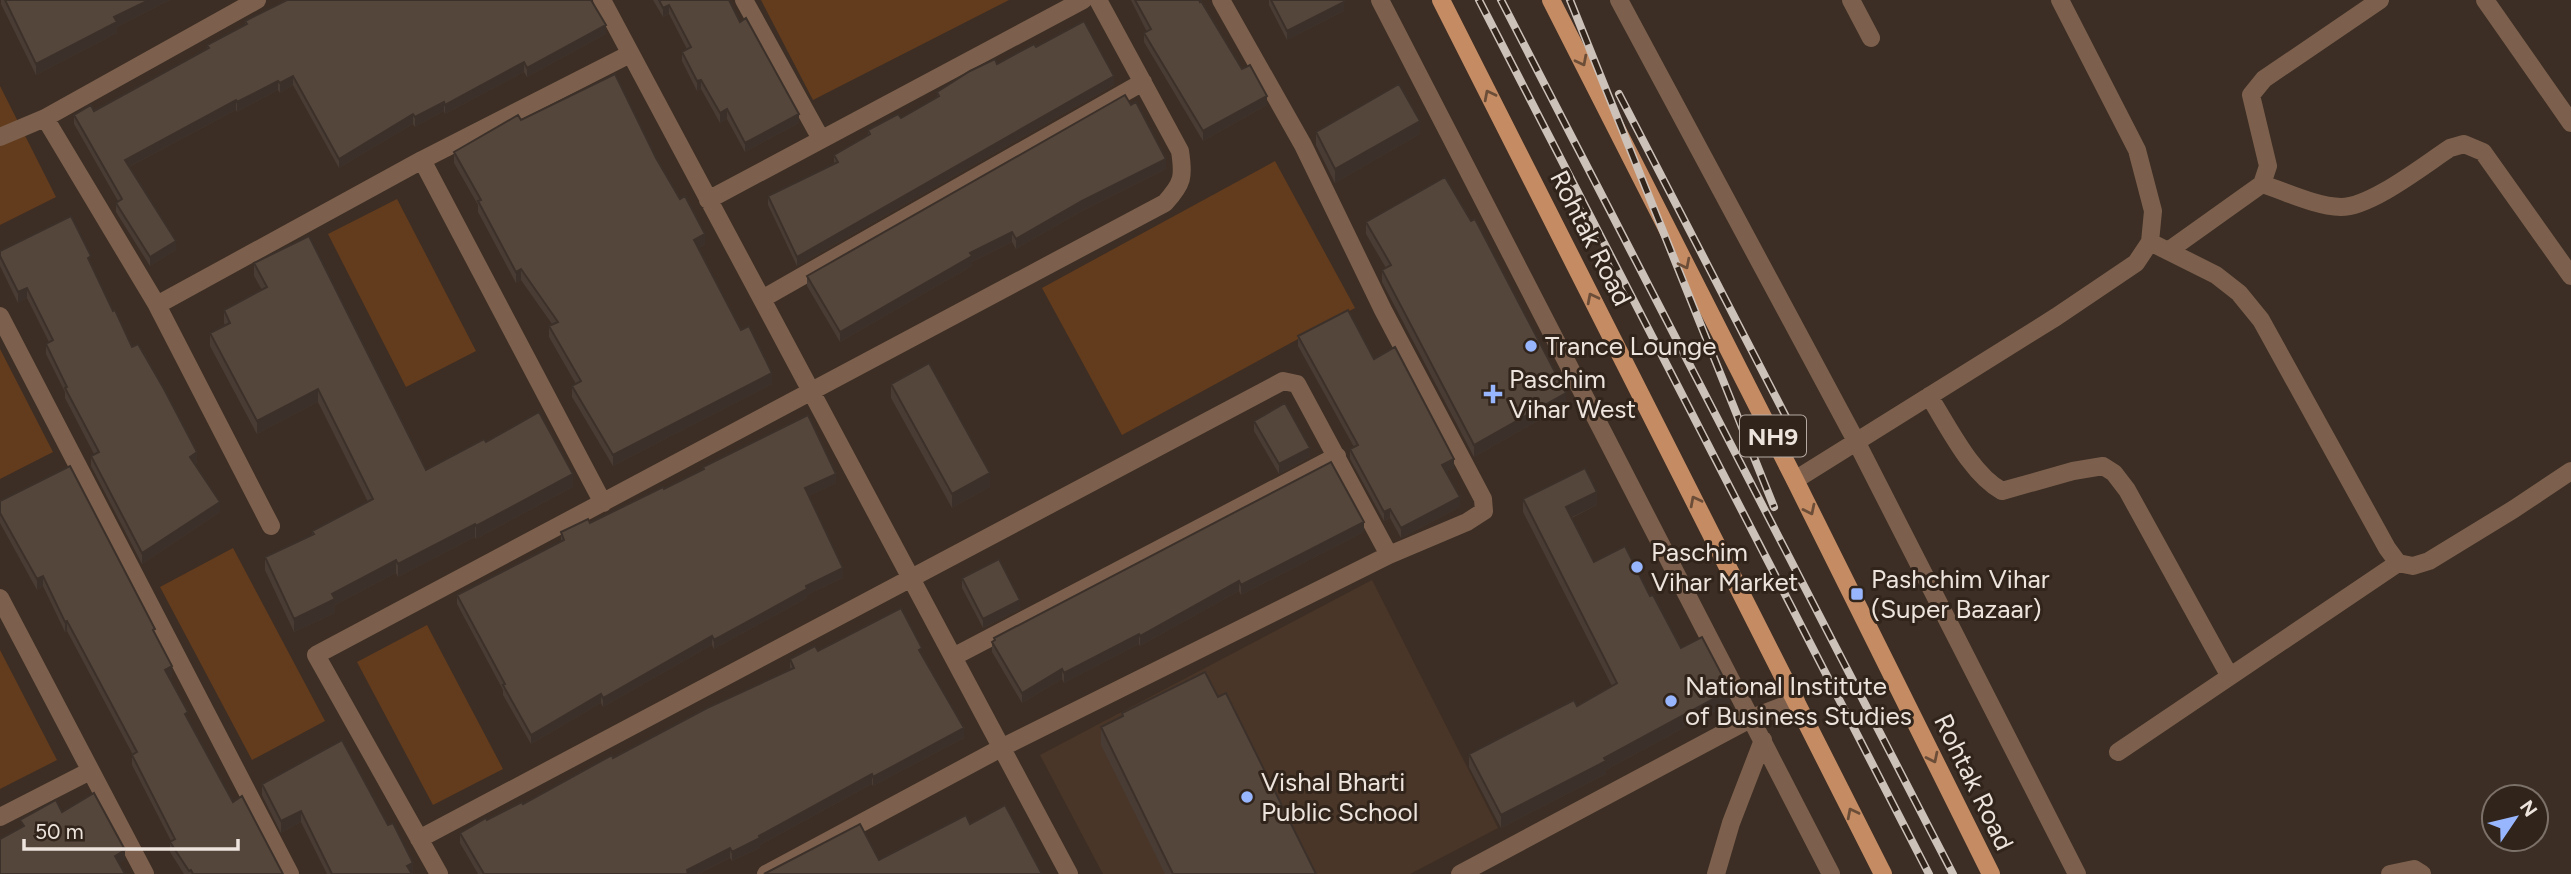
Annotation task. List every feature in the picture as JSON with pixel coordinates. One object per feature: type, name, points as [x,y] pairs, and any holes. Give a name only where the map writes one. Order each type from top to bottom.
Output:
[{"type":"main road","name":"Rohtak Road","points":[[1441,0],[1883,874]]},
{"type":"main road","name":"Rohtak Road","points":[[1551,0],[1795,480],[1991,874]]},
{"type":"street","points":[[0,137],[45,118],[257,0]]},
{"type":"street","points":[[602,0],[1069,874]]},
{"type":"street","points":[[744,0],[821,139]]},
{"type":"street","points":[[708,200],[1083,0]]},
{"type":"street","points":[[439,874],[316,655],[1165,203],[1180,187],[1183,171],[1180,151],[1098,0]]},
{"type":"street","points":[[766,874],[1001,748],[1389,555],[1467,522],[1483,511],[1483,499],[1383,310],[1303,145],[1221,0]]},
{"type":"street","points":[[1380,0],[1831,874]]},
{"type":"street","points":[[1619,0],[1856,441],[2077,874]]},
{"type":"street","points":[[1851,0],[1871,38]]},
{"type":"street","points":[[1795,480],[2056,317],[2136,263],[2150,242],[2153,211],[2137,150],[2060,0]]},
{"type":"street","points":[[2168,251],[2262,184],[2268,166],[2251,94],[2263,79],[2380,0]]},
{"type":"street","points":[[2485,0],[2571,123]]},
{"type":"street","points":[[157,305],[422,160],[630,54]]},
{"type":"street","points":[[762,299],[1143,82]]},
{"type":"street","points":[[45,118],[157,305],[271,526]]},
{"type":"street","points":[[2262,184],[2323,204],[2343,207],[2365,202],[2450,148],[2464,144],[2474,146],[2492,163],[2571,276]]},
{"type":"street","points":[[422,160],[603,503]]},
{"type":"street","points":[[2150,242],[2216,275],[2239,293],[2261,320],[2398,563]]},
{"type":"street","points":[[0,316],[290,874]]},
{"type":"street","points":[[419,839],[1283,381],[1292,382],[1301,390],[1389,555]]},
{"type":"street","points":[[1929,396],[1977,471],[2002,491],[2073,471],[2103,466],[2114,473],[2127,490],[2229,675]]},
{"type":"street","points":[[953,657],[1337,456]]},
{"type":"street","points":[[2118,752],[2398,563],[2413,566],[2430,561],[2571,471]]},
{"type":"street","points":[[0,598],[145,874]]},
{"type":"street","points":[[1460,874],[1752,718],[1796,701]]},
{"type":"street","points":[[1716,874],[1731,823],[1763,740]]},
{"type":"street","points":[[0,817],[90,771]]},
{"type":"street","points":[[2390,874],[2414,869],[2422,874]]},
{"type":"shaded area","points":[[761,0],[1009,0],[813,100]]},
{"type":"shaded area","points":[[0,86],[56,197],[0,225]]},
{"type":"shaded area","points":[[1275,161],[1355,308],[1122,435],[1042,288]]},
{"type":"shaded area","points":[[397,199],[476,351],[406,387],[328,234]]},
{"type":"shaded area","points":[[0,349],[53,452],[0,479]]},
{"type":"shaded area","points":[[233,548],[325,721],[252,760],[160,587]]},
{"type":"shaded area","points":[[1372,580],[1498,828],[1410,874],[1103,874],[1040,755]]},
{"type":"shaded area","points":[[427,625],[503,769],[433,805],[357,662]]},
{"type":"shaded area","points":[[0,650],[57,760],[0,789]]},
{"type":"building","points":[[5,0],[149,0],[114,17],[117,22],[36,64]]},
{"type":"building","points":[[287,0],[591,0],[606,25],[527,68],[524,62],[445,105],[444,102],[415,117],[413,114],[339,159],[293,76],[237,102],[236,100],[125,160],[176,241],[150,257],[116,203],[122,199],[74,115],[91,105],[94,111],[209,48],[207,45],[247,24],[245,21]]},
{"type":"building","points":[[659,0],[729,0],[740,22],[746,18],[799,114],[745,143],[727,109],[720,113],[701,80],[697,81],[682,52],[691,47],[669,5],[663,8]]},
{"type":"building","points":[[1135,0],[1201,1],[1242,69],[1250,65],[1267,96],[1203,131],[1144,33],[1151,29]]},
{"type":"building","points":[[1271,0],[1344,0],[1344,2],[1287,31]]},
{"type":"building","points":[[1084,21],[1114,76],[797,257],[768,196],[838,162],[834,155],[870,134],[868,130],[898,114],[901,118],[939,96],[937,92],[970,71],[995,59],[997,64],[1034,44],[1036,47]]},
{"type":"building","points":[[615,74],[656,158],[680,199],[685,196],[705,234],[694,240],[741,330],[749,326],[772,373],[613,455],[572,386],[581,381],[549,326],[558,322],[521,269],[516,272],[454,152],[518,115],[521,120]]},
{"type":"building","points":[[1399,84],[1420,121],[1335,169],[1316,132]]},
{"type":"building","points":[[1125,95],[1131,105],[1136,102],[1166,159],[1082,201],[1016,239],[1012,232],[970,253],[972,256],[840,332],[807,276]]},
{"type":"building","points":[[1445,177],[1471,221],[1475,219],[1566,393],[1474,445],[1382,270],[1391,265],[1366,222]]},
{"type":"building","points":[[71,216],[91,256],[88,258],[113,311],[115,310],[132,347],[138,344],[164,389],[197,452],[190,457],[220,502],[142,553],[91,456],[99,452],[65,388],[67,387],[46,344],[53,340],[27,288],[18,292],[0,256],[0,251]]},
{"type":"building","points":[[309,236],[426,470],[484,439],[486,442],[539,412],[573,474],[398,564],[396,560],[332,594],[335,599],[294,619],[265,557],[314,534],[312,531],[373,499],[318,389],[257,421],[210,333],[230,323],[224,310],[267,287],[254,263]]},
{"type":"building","points":[[1348,310],[1374,359],[1395,347],[1454,459],[1442,465],[1460,497],[1401,528],[1390,509],[1384,512],[1350,449],[1358,445],[1298,336]]},
{"type":"building","points":[[929,363],[990,473],[952,494],[891,384]]},
{"type":"building","points":[[1285,403],[1310,448],[1279,464],[1254,421]]},
{"type":"building","points":[[808,415],[836,474],[805,488],[843,568],[806,586],[807,589],[714,640],[712,636],[603,698],[601,694],[531,735],[457,595],[564,540],[561,532],[588,519],[590,523],[663,487],[664,489]]},
{"type":"building","points":[[1331,462],[1364,522],[1241,585],[1239,581],[1140,636],[1139,634],[1064,673],[1062,669],[1022,693],[992,642],[994,638]]},
{"type":"building","points":[[70,466],[155,629],[153,630],[172,666],[165,670],[188,712],[185,714],[233,802],[242,796],[283,874],[193,874],[170,842],[175,839],[132,755],[137,752],[67,621],[65,622],[43,576],[37,579],[0,513],[0,501]]},
{"type":"building","points":[[1585,468],[1597,492],[1566,507],[1594,562],[1625,546],[1650,596],[1653,595],[1681,648],[1702,637],[1730,690],[1604,758],[1606,761],[1501,815],[1469,754],[1574,700],[1577,706],[1617,683],[1523,499]]},
{"type":"building","points":[[999,559],[1020,600],[983,619],[962,578]]},
{"type":"building","points":[[901,608],[922,648],[919,650],[964,728],[873,777],[872,774],[759,836],[760,838],[732,852],[730,848],[687,870],[686,874],[484,874],[460,833],[486,818],[487,820],[522,802],[523,804],[612,755],[613,758],[707,708],[794,668],[790,659],[815,646],[818,651]]},
{"type":"building","points":[[1205,672],[1218,697],[1226,693],[1316,874],[1173,874],[1101,727],[1123,716],[1122,713]]},
{"type":"building","points":[[342,740],[388,825],[393,823],[413,863],[407,866],[412,874],[332,874],[301,811],[281,821],[262,784]]},
{"type":"building","points":[[94,793],[125,850],[115,856],[125,874],[0,874],[0,839],[24,826],[20,820],[56,800],[62,812]]},
{"type":"building","points":[[1005,805],[1042,874],[764,874],[860,824],[879,860],[966,815],[970,824]]},
{"type":"railway","points":[[1479,0],[1929,874]]},
{"type":"railway","points":[[1501,0],[1953,874]]},
{"type":"railway","points":[[1570,0],[1774,507]]},
{"type":"railway","points":[[1619,94],[1796,436]]},
{"type":"place","name":"Trance Lounge","points":[[1531,346]]},
{"type":"place","name":"Paschim Vihar West","points":[[1493,394]]},
{"type":"place","name":"Paschim Vihar Market","points":[[1637,567]]},
{"type":"place","name":"Pashchim Vihar (Super Bazaar)","points":[[1857,594]]},
{"type":"place","name":"National Institute of Business Studies","points":[[1671,701]]},
{"type":"place","name":"Vishal Bharti Public School","points":[[1247,797]]}]
